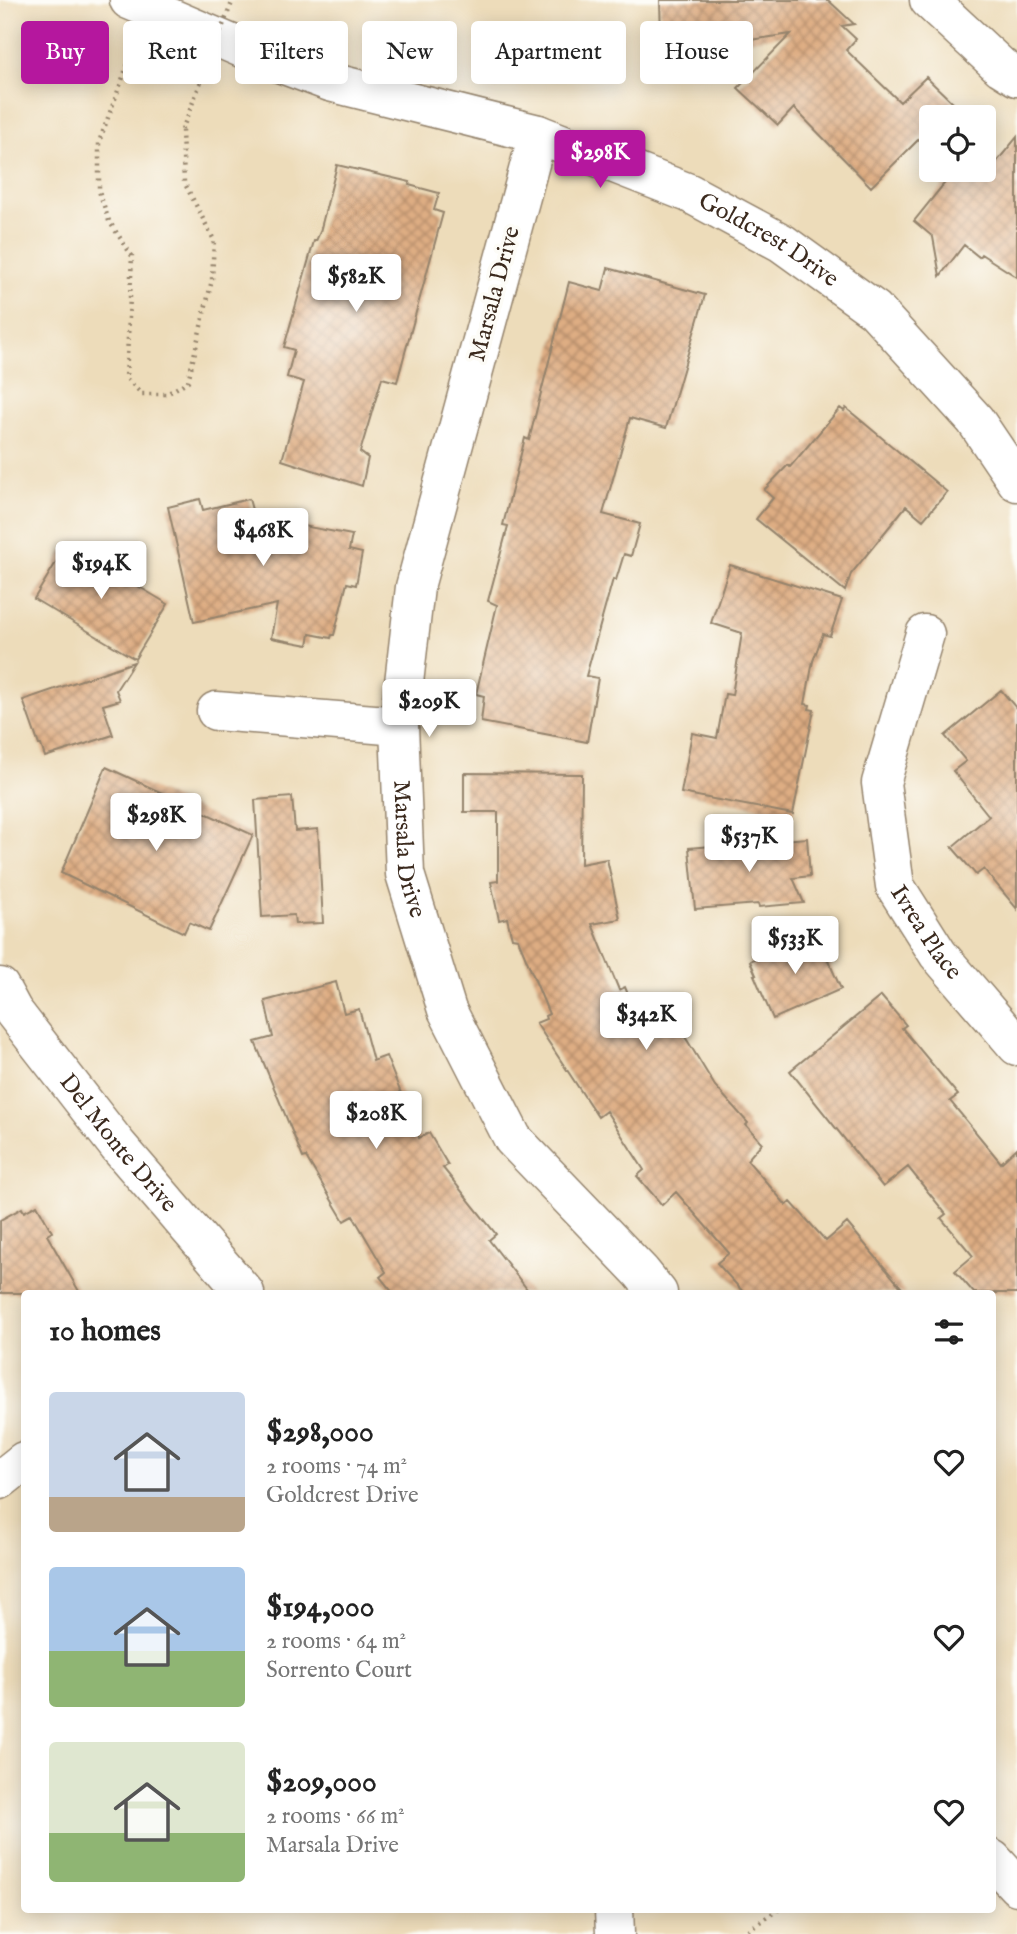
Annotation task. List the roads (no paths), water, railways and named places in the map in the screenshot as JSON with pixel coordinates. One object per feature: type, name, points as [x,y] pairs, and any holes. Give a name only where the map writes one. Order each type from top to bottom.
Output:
[{"type":"street","name":"Goldcrest Drive","points":[[129,0],[258,55],[330,82],[538,134],[689,193],[782,243],[875,310],[975,420],[1017,482]]},
{"type":"street","points":[[929,0],[1001,66],[1017,77]]},
{"type":"street","name":"Marsala Drive","points":[[538,134],[415,587],[399,726],[405,874],[447,1010],[513,1139],[641,1272],[655,1290]]},
{"type":"street","name":"Ivrea Place","points":[[925,634],[881,783],[895,886],[938,954],[1017,1046]]},
{"type":"street","points":[[216,711],[399,726]]},
{"type":"street","name":"Del Monte Drive","points":[[0,987],[13,1011],[118,1146],[242,1290]]},
{"type":"street","points":[[0,1480],[21,1463]]},
{"type":"street","points":[[996,1863],[1017,1886]]},
{"type":"street","points":[[614,1913],[615,1934]]}]
